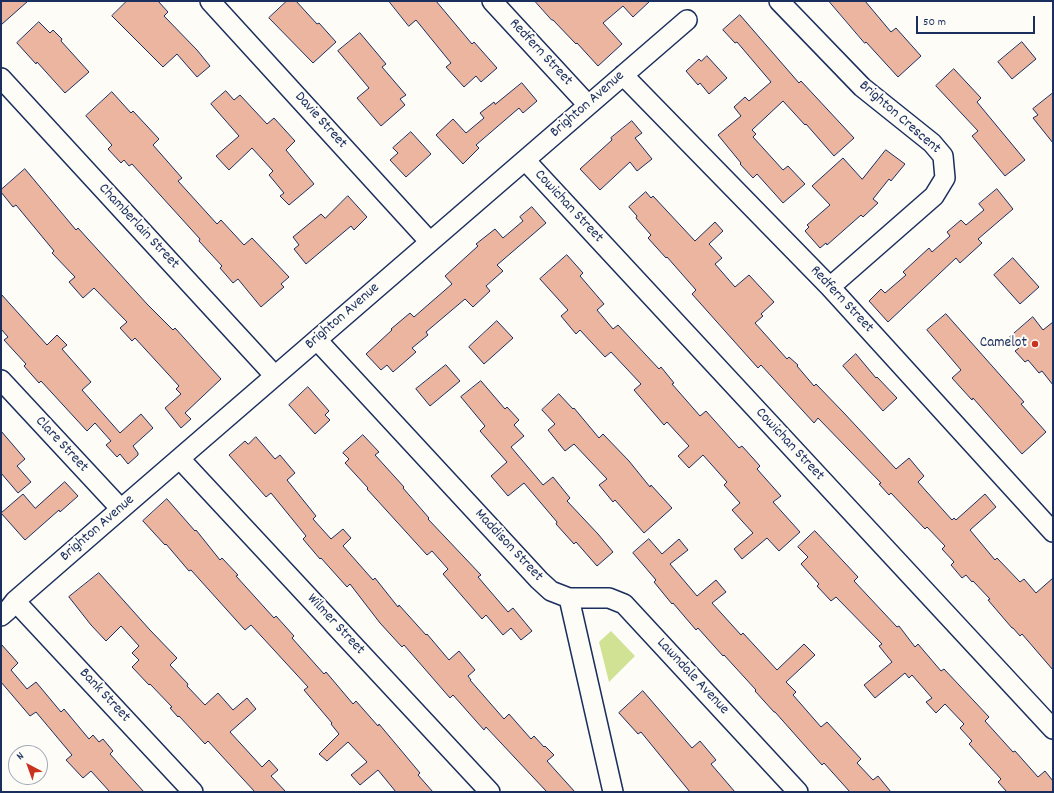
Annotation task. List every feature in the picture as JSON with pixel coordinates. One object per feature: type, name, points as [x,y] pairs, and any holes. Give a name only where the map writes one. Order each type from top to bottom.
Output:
[{"type":"street","name":"Davie Street","points":[[210,1],[430,242]]},
{"type":"street","name":"Redfern Street","points":[[492,1],[588,105]]},
{"type":"street","name":"Brighton Crescent","points":[[779,1],[862,87],[932,143],[942,156],[945,178],[934,196],[830,287]]},
{"type":"street","name":"Brighton Avenue","points":[[1,616],[15,601],[687,20]]},
{"type":"street","name":"Redfern Street","points":[[623,75],[830,287],[1053,532]]},
{"type":"street","name":"Chamberlain Street","points":[[1,78],[275,376]]},
{"type":"street","name":"Cowichan Street","points":[[525,160],[1053,729]]},
{"type":"street","name":"Maddison Street","points":[[317,340],[539,580],[551,591],[569,598]]},
{"type":"street","name":"Clare Street","points":[[1,380],[121,509]]},
{"type":"street","name":"Wilmer Street","points":[[180,459],[490,792]]},
{"type":"street","points":[[569,598],[613,792]]},
{"type":"street","name":"Lawndale Avenue","points":[[569,598],[609,598],[624,604],[798,792]]},
{"type":"street","name":"Bank Street","points":[[15,601],[193,792]]},
{"type":"green space","points":[[611,631],[635,656],[609,682],[599,642]]},
{"type":"building","points":[[1,1],[28,1],[1,25]]},
{"type":"building","points":[[127,1],[158,1],[168,12],[164,16],[197,50],[210,66],[197,77],[177,54],[163,67],[112,16]]},
{"type":"building","points":[[287,1],[296,1],[336,42],[313,63],[269,18]]},
{"type":"building","points":[[389,1],[436,1],[472,44],[474,42],[497,68],[481,82],[476,76],[464,87],[446,67],[451,63],[416,20],[409,26]]},
{"type":"building","points":[[535,1],[650,1],[633,17],[623,6],[603,23],[622,44],[598,66]]},
{"type":"building","points":[[829,1],[865,1],[891,32],[896,28],[921,56],[898,77],[866,42],[865,43]]},
{"type":"building","points":[[740,15],[799,83],[801,81],[854,138],[834,156],[806,124],[805,125],[783,101],[752,130],[756,134],[753,137],[783,170],[788,166],[805,184],[783,203],[757,174],[753,178],[740,164],[741,163],[718,135],[741,116],[734,107],[745,97],[749,101],[771,82],[737,42],[735,43],[723,30]]},
{"type":"building","points":[[39,22],[50,33],[53,30],[62,39],[61,41],[89,72],[65,93],[37,62],[36,64],[17,43]]},
{"type":"building","points":[[360,33],[386,64],[382,67],[406,95],[400,99],[405,105],[381,126],[357,98],[369,88],[338,51]]},
{"type":"building","points":[[1022,42],[1036,59],[1012,79],[998,62]]},
{"type":"building","points":[[707,56],[727,78],[709,94],[700,83],[698,85],[686,71],[699,59],[701,61]]},
{"type":"building","points":[[954,69],[981,98],[977,102],[1025,160],[1005,176],[972,136],[978,131],[936,86]]},
{"type":"building","points":[[522,83],[537,101],[523,113],[519,108],[476,145],[479,148],[463,164],[436,135],[453,119],[466,133],[484,118],[480,113],[494,102],[495,104]]},
{"type":"building","points":[[226,91],[234,100],[240,95],[267,124],[274,118],[295,141],[286,150],[314,184],[289,205],[280,196],[284,193],[269,175],[273,171],[252,148],[229,170],[216,156],[239,136],[211,104]]},
{"type":"building","points":[[112,92],[131,113],[133,111],[159,139],[153,145],[182,178],[178,181],[217,224],[221,220],[244,245],[252,238],[289,277],[281,284],[284,287],[261,307],[238,279],[233,283],[220,268],[222,266],[199,241],[200,239],[132,164],[129,166],[124,160],[121,163],[108,149],[112,145],[86,116]]},
{"type":"building","points":[[1053,93],[1053,143],[1033,118],[1038,115],[1033,109]]},
{"type":"building","points":[[632,121],[642,133],[635,138],[652,159],[637,171],[630,162],[600,190],[580,169],[612,140],[611,138]]},
{"type":"building","points":[[411,132],[431,154],[406,177],[390,160],[398,153],[393,148]]},
{"type":"building","points":[[886,150],[905,164],[891,181],[889,179],[873,199],[878,203],[863,217],[861,215],[827,245],[826,243],[820,248],[805,231],[809,227],[807,225],[830,205],[812,186],[843,158],[862,179]]},
{"type":"building","points":[[25,169],[76,230],[78,228],[147,304],[173,330],[175,328],[221,379],[185,413],[191,419],[181,428],[165,408],[181,394],[176,389],[179,386],[135,338],[132,341],[120,328],[127,322],[94,288],[83,298],[69,282],[75,277],[52,253],[54,251],[16,205],[13,207],[1,192],[1,190]]},
{"type":"building","points":[[997,189],[1013,209],[978,239],[982,243],[960,263],[956,258],[888,322],[869,301],[881,289],[885,293],[906,275],[903,272],[929,248],[932,252],[950,236],[947,232],[961,220],[966,225],[984,210],[979,204]]},
{"type":"building","points":[[646,192],[651,198],[653,196],[695,241],[715,222],[723,231],[709,244],[722,258],[715,264],[735,287],[749,275],[774,302],[761,314],[763,316],[755,323],[787,359],[789,357],[798,365],[797,366],[814,386],[816,384],[896,469],[909,458],[924,476],[918,482],[952,520],[954,518],[956,520],[985,494],[996,507],[970,530],[995,560],[997,558],[1020,582],[1024,579],[1036,593],[1053,578],[1053,670],[1022,634],[1020,636],[1012,628],[988,600],[990,599],[973,581],[972,582],[966,575],[962,578],[951,565],[954,562],[942,549],[945,546],[927,527],[925,529],[891,493],[889,495],[879,484],[881,483],[818,418],[814,423],[761,365],[758,368],[692,294],[696,290],[648,238],[651,235],[636,218],[637,216],[629,207]]},
{"type":"building","points":[[348,196],[367,217],[354,230],[351,226],[306,264],[294,249],[299,245],[293,237],[321,214],[325,218]]},
{"type":"building","points":[[532,207],[546,223],[497,265],[503,271],[486,286],[490,291],[473,307],[465,299],[426,332],[428,335],[412,348],[416,352],[393,372],[387,365],[381,370],[366,354],[392,330],[391,329],[410,313],[414,317],[452,284],[445,276],[478,246],[476,244],[495,229],[503,238],[523,221],[520,217]]},
{"type":"building","points":[[567,255],[583,273],[580,276],[604,304],[597,310],[613,329],[618,325],[659,369],[661,367],[674,383],[672,384],[700,416],[706,411],[739,448],[742,446],[760,466],[757,469],[781,496],[773,502],[800,532],[779,551],[767,538],[742,559],[734,549],[753,533],[732,510],[740,503],[724,485],[727,482],[703,455],[689,468],[678,456],[689,446],[667,422],[664,425],[634,390],[641,384],[611,352],[605,357],[580,330],[576,334],[561,316],[568,310],[540,279]]},
{"type":"building","points":[[1013,258],[1039,287],[1020,304],[994,275]]},
{"type":"building","points":[[1,294],[47,345],[57,335],[67,345],[62,349],[91,382],[82,390],[120,433],[141,414],[153,428],[133,446],[138,455],[128,464],[120,454],[117,457],[106,445],[111,441],[95,423],[87,431],[41,381],[39,383],[24,366],[26,364],[4,340],[8,337],[1,329]]},
{"type":"building","points":[[946,314],[1024,402],[1021,404],[1046,432],[1022,454],[973,398],[972,400],[952,378],[961,370],[927,330]]},
{"type":"building","name":"Camelot","points":[[1033,317],[1043,330],[1053,322],[1053,385],[1042,371],[1039,373],[1028,360],[1025,362],[1015,351],[1019,348],[1010,337]]},
{"type":"building","points":[[497,321],[513,338],[484,364],[469,347]]},
{"type":"building","points":[[856,354],[876,378],[877,377],[897,398],[883,411],[843,366]]},
{"type":"building","points":[[446,365],[460,381],[430,406],[416,389]]},
{"type":"building","points":[[481,381],[505,409],[507,407],[519,420],[514,425],[524,436],[511,447],[543,485],[553,477],[570,498],[567,501],[613,552],[597,566],[576,542],[574,544],[556,524],[557,522],[524,483],[508,496],[491,476],[507,462],[480,431],[485,426],[461,397]]},
{"type":"building","points":[[308,387],[329,411],[325,415],[330,420],[315,434],[289,405]]},
{"type":"building","points":[[559,394],[573,409],[574,408],[599,438],[603,434],[629,461],[650,487],[651,485],[672,508],[644,533],[615,500],[613,502],[599,485],[607,479],[574,444],[565,451],[548,430],[555,424],[542,410]]},
{"type":"building","points":[[1,431],[25,459],[17,466],[31,482],[18,493],[1,473]]},
{"type":"building","points":[[363,435],[379,452],[375,455],[404,487],[403,488],[429,518],[428,519],[481,575],[478,577],[508,612],[513,608],[532,631],[521,640],[511,628],[503,635],[486,615],[482,619],[443,574],[448,569],[432,551],[427,555],[345,463],[349,459],[343,453]]},
{"type":"building","points":[[256,437],[275,459],[280,455],[295,473],[287,480],[316,516],[313,519],[331,539],[343,529],[351,538],[343,546],[373,580],[375,578],[398,607],[399,605],[426,635],[427,634],[449,660],[459,651],[475,670],[468,676],[470,680],[504,719],[509,714],[531,739],[534,736],[554,755],[547,761],[575,792],[547,792],[486,727],[484,730],[453,695],[450,698],[404,645],[402,647],[380,623],[350,584],[347,587],[321,558],[320,559],[303,539],[306,536],[271,493],[266,497],[229,455],[245,441],[248,444]]},
{"type":"building","points":[[65,482],[78,496],[60,512],[59,510],[25,540],[1,513],[23,494],[35,508]]},
{"type":"building","points":[[167,499],[195,531],[196,530],[220,560],[222,558],[238,575],[236,576],[274,618],[276,616],[294,636],[292,638],[324,674],[326,672],[353,704],[356,701],[378,726],[379,724],[420,773],[418,775],[433,792],[396,792],[378,770],[360,785],[351,775],[367,762],[348,742],[327,761],[319,754],[339,734],[331,724],[332,723],[304,690],[308,687],[251,625],[245,630],[191,570],[189,571],[166,544],[165,545],[143,521]]},
{"type":"building","points":[[815,531],[858,577],[854,581],[897,627],[899,626],[915,647],[918,644],[941,671],[944,669],[989,717],[985,721],[1013,752],[1015,751],[1038,777],[1045,771],[1053,781],[1053,792],[1007,792],[998,782],[1001,779],[969,744],[972,741],[960,728],[964,724],[945,704],[936,713],[926,702],[932,698],[912,675],[909,678],[905,673],[875,698],[864,685],[892,662],[879,646],[882,644],[836,597],[831,601],[817,586],[819,584],[801,564],[808,557],[798,547]]},
{"type":"building","points":[[649,539],[662,554],[679,539],[688,550],[670,564],[697,596],[716,580],[726,592],[712,603],[741,635],[743,633],[777,670],[804,644],[815,655],[786,682],[796,692],[793,695],[821,727],[827,722],[861,759],[857,763],[873,780],[878,776],[891,792],[850,792],[824,763],[822,765],[724,655],[723,656],[698,628],[696,630],[654,582],[656,580],[633,553]]},
{"type":"building","points":[[99,573],[177,658],[170,665],[205,705],[218,693],[233,710],[247,698],[256,709],[230,732],[262,767],[269,760],[278,770],[271,776],[286,792],[255,792],[208,741],[205,744],[179,716],[178,717],[170,708],[172,707],[132,667],[139,660],[132,653],[139,646],[121,626],[106,641],[91,625],[69,597]]},
{"type":"building","points":[[1,644],[18,663],[11,670],[27,689],[36,682],[61,712],[64,709],[89,739],[93,735],[99,742],[103,739],[113,751],[110,754],[144,792],[110,792],[91,771],[83,778],[66,760],[72,755],[36,712],[30,716],[1,682]]},
{"type":"building","points":[[643,691],[692,748],[700,741],[716,760],[711,764],[735,792],[690,792],[641,732],[638,734],[619,713]]},
{"type":"place","name":"Camelot","points":[[1035,344]]}]
